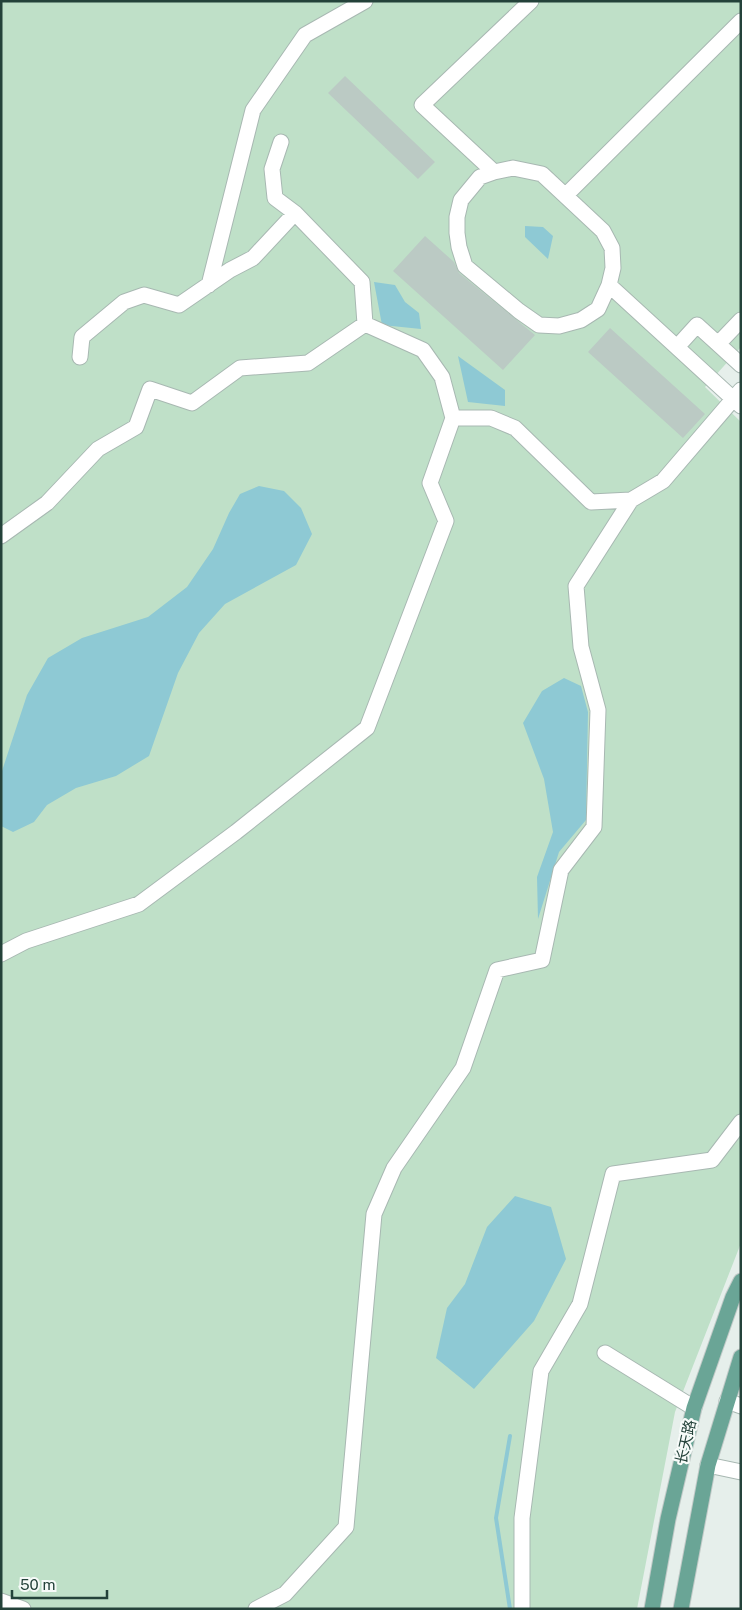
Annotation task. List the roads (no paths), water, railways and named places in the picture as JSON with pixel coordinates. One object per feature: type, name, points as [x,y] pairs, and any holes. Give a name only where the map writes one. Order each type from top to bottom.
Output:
[{"type":"main road","name":"长天路","points":[[652,1609],[668,1519],[694,1408],[733,1297],[741,1281]]},
{"type":"main road","name":"长天路","points":[[681,1609],[708,1465],[734,1404],[741,1357]]},
{"type":"street","points":[[209,285],[253,110],[305,36],[365,1]]},
{"type":"street","points":[[494,172],[422,105],[531,1]]},
{"type":"street","points":[[566,195],[741,21]]},
{"type":"street","points":[[281,142],[272,169],[275,198],[294,213],[362,282],[365,324]]},
{"type":"street","points":[[512,168],[542,174],[566,195],[603,231],[612,248],[613,268],[609,285],[598,309],[581,320],[559,326],[540,325],[519,312],[465,266],[458,246],[456,233],[457,217],[461,200],[480,178],[494,172],[512,168]]},
{"type":"street","points":[[80,357],[82,337],[124,302],[144,295],[179,305],[230,270],[254,258],[294,213]]},
{"type":"street","points":[[256,1609],[285,1594],[346,1527],[374,1214],[394,1168],[463,1068],[497,970],[542,960],[561,870],[594,827],[598,710],[581,647],[576,586],[631,500],[663,481],[738,398],[676,347],[609,285]]},
{"type":"street","points":[[718,344],[741,320]]},
{"type":"street","points":[[1,954],[26,941],[139,904],[236,832],[367,728],[446,520],[430,483],[453,418],[442,377],[423,350],[365,324]]},
{"type":"street","points":[[1,536],[47,503],[98,449],[136,427],[150,389],[192,403],[240,368],[308,363],[365,324]]},
{"type":"street","points":[[676,347],[697,325],[741,365]]},
{"type":"street","points":[[453,418],[491,418],[515,428],[591,502],[631,500]]},
{"type":"street","points":[[522,1609],[522,1518],[540,1371],[580,1304],[613,1174],[712,1160],[741,1122]]},
{"type":"street","points":[[605,1353],[694,1408]]},
{"type":"street","points":[[708,1465],[741,1472]]},
{"type":"street","points":[[1,1601],[24,1609]]},
{"type":"water","points":[[525,226],[543,227],[553,236],[548,259],[525,237]]},
{"type":"water","points":[[374,282],[395,285],[405,302],[419,313],[421,329],[382,325]]},
{"type":"water","points":[[458,356],[505,390],[505,406],[468,402]]},
{"type":"water","points":[[259,486],[284,491],[301,508],[312,534],[296,565],[225,604],[199,633],[178,673],[149,756],[116,776],[76,788],[47,805],[34,822],[13,832],[1,826],[1,774],[27,695],[48,658],[82,638],[148,617],[187,587],[213,549],[229,513],[240,494]]},
{"type":"water","points":[[564,678],[581,686],[588,712],[586,820],[559,852],[538,919],[537,877],[553,832],[544,779],[523,723],[542,691]]},
{"type":"water","points":[[515,1196],[551,1207],[566,1259],[534,1321],[474,1389],[436,1358],[447,1308],[465,1284],[487,1227]]},
{"type":"waterway","points":[[510,1436],[496,1518],[510,1609]]}]
